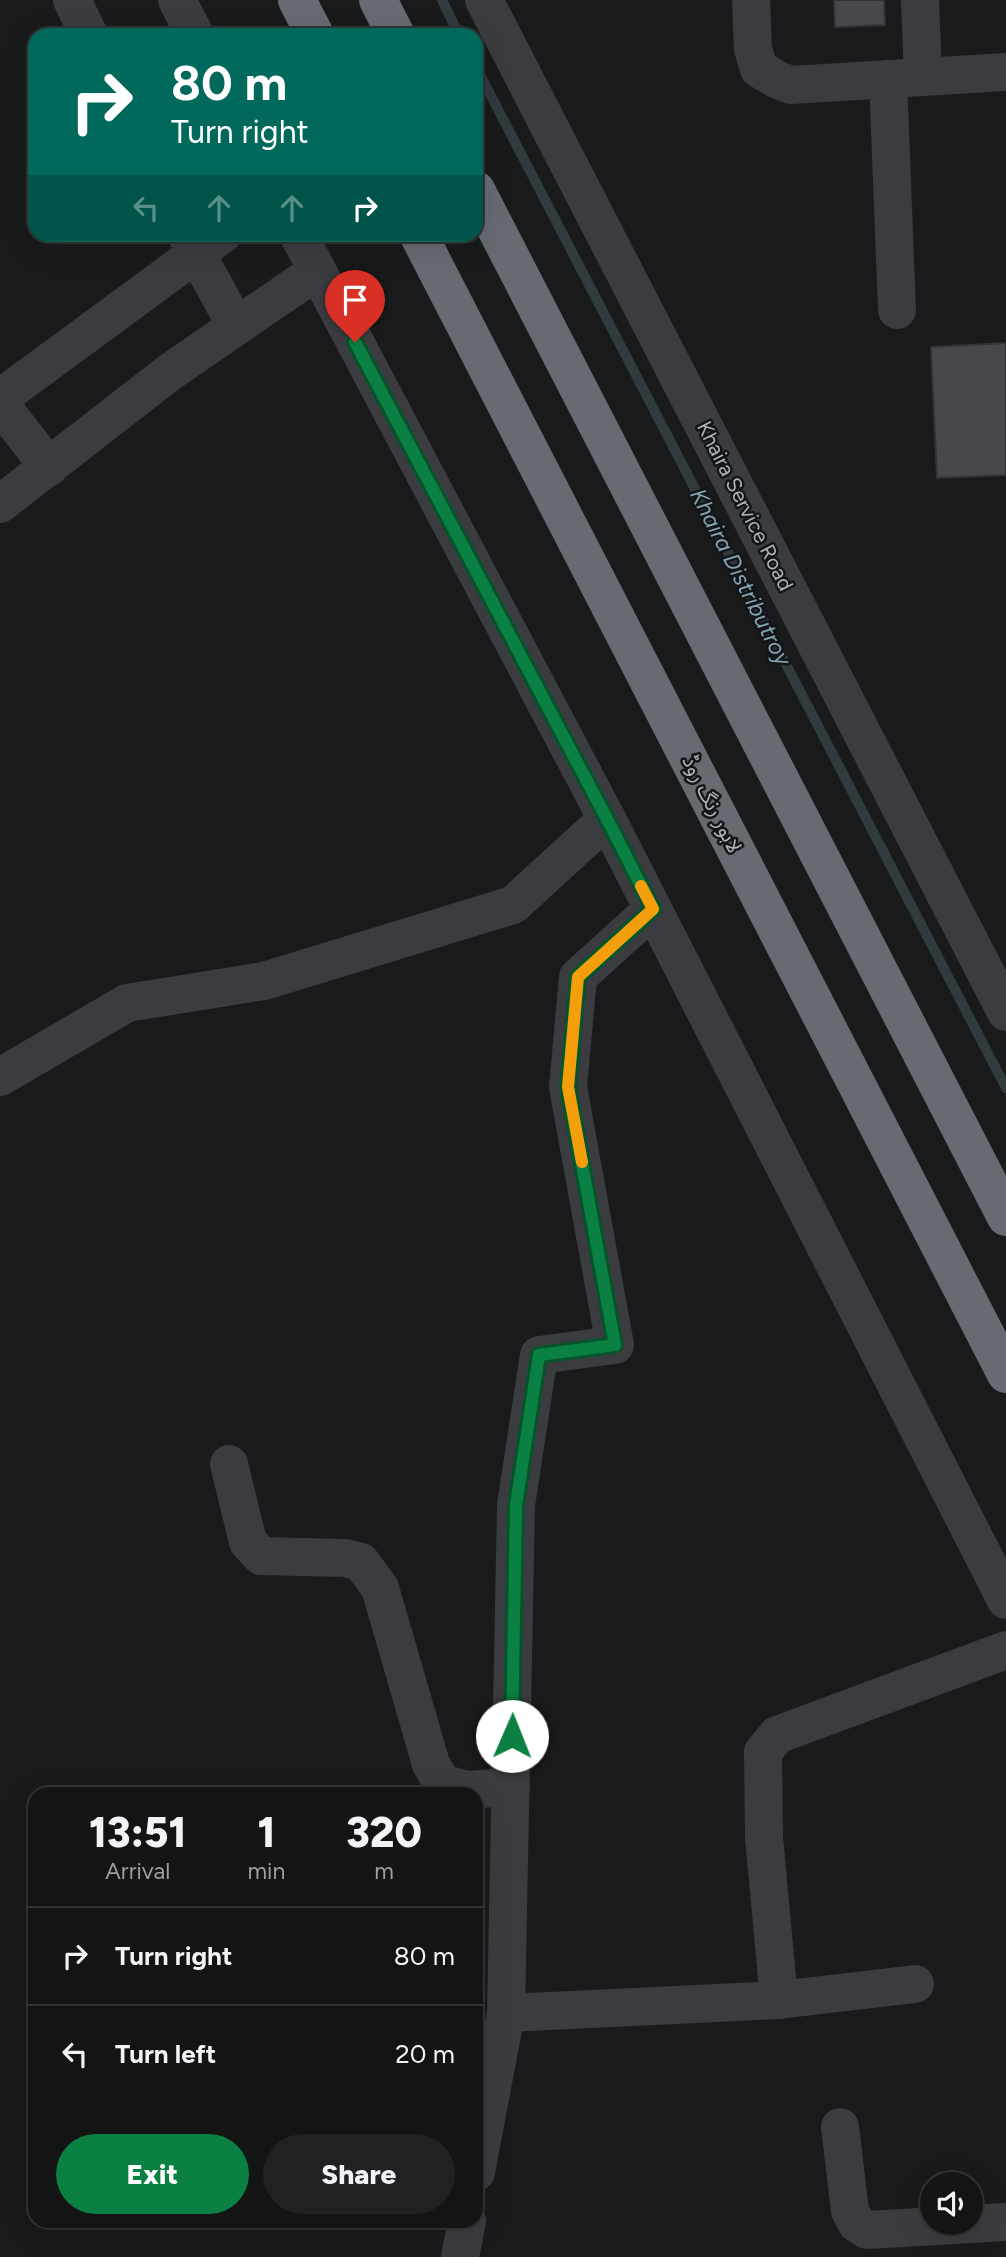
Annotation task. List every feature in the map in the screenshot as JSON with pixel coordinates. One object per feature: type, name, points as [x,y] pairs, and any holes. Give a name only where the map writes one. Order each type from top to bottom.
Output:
[{"type":"highway","points":[[297,0],[311,28]]},
{"type":"highway","points":[[378,0],[392,28]]},
{"type":"highway","points":[[483,204],[1006,1217]]},
{"type":"highway","name":"لاہور رنگ روڈ","points":[[422,242],[1006,1374]]},
{"type":"street","points":[[72,0],[86,28]]},
{"type":"street","points":[[177,0],[191,28]]},
{"type":"street","name":"Khaira Service Road","points":[[484,0],[1006,1012]]},
{"type":"street","points":[[751,0],[753,49],[760,69],[790,85],[1006,72]]},
{"type":"street","points":[[897,310],[906,77],[920,0]]},
{"type":"street","points":[[0,398],[201,242]]},
{"type":"street","points":[[202,242],[236,326]]},
{"type":"street","points":[[302,242],[607,819],[1006,1600]]},
{"type":"street","points":[[0,504],[170,372],[317,271]]},
{"type":"street","points":[[0,404],[49,467]]},
{"type":"street","points":[[0,1077],[127,1003],[264,981],[513,905],[607,819]]},
{"type":"street","points":[[483,2135],[506,2013],[516,1505],[539,1355],[615,1345],[568,1087],[578,977],[653,909]]},
{"type":"street","points":[[229,1464],[248,1542],[261,1556],[345,1558],[361,1562],[380,1588],[431,1764],[442,1783],[456,1787]]},
{"type":"street","points":[[779,2000],[764,1837],[763,1752],[777,1735],[1006,1650]]},
{"type":"street","points":[[483,1789],[511,1787]]},
{"type":"street","points":[[506,2013],[779,2000],[915,1984]]},
{"type":"street","points":[[840,2127],[850,2211],[858,2224],[867,2230],[1006,2222]]},
{"type":"street","points":[[460,2257],[466,2228]]},
{"type":"building","points":[[834,0],[884,0],[885,25],[835,27]]},
{"type":"building","points":[[1006,343],[1006,475],[937,478],[931,347]]},
{"type":"waterway","name":"Khaira Distributroy","points":[[442,0],[456,28]]},
{"type":"waterway","name":"Khaira Distributroy","points":[[483,80],[1006,1088]]},
{"type":"slow traffic","points":[[582,1162],[568,1087],[578,977],[653,909],[641,886]]},
{"type":"route","points":[[355,342],[653,909],[578,977],[568,1087],[615,1345],[539,1355],[516,1505],[512,1736]]}]
